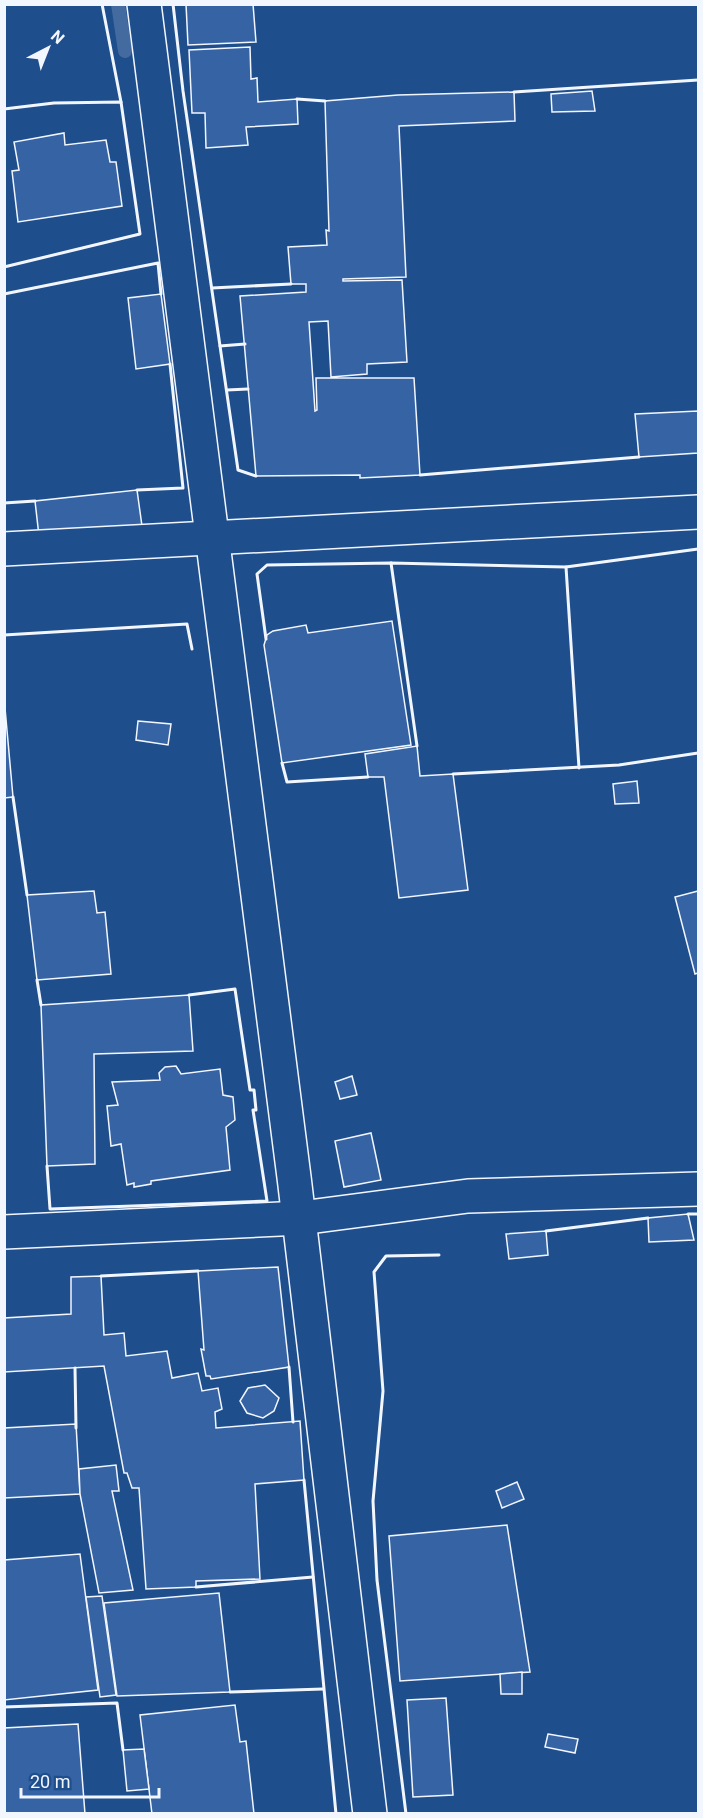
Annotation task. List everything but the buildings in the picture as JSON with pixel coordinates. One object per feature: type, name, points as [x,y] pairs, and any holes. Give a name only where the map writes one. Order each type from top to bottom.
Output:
[{"type":"street","points":[[144,4],[215,537],[301,1218],[370,1814]]},
{"type":"street","points":[[4,549],[699,512]]},
{"type":"street","points":[[4,1233],[301,1218],[468,1196],[699,1189]]},
{"type":"waterway","points":[[118,4],[125,51]]},
{"type":"wall","points":[[102,4],[121,102]]},
{"type":"wall","points":[[173,4],[183,91],[238,470],[256,476]]},
{"type":"wall","points":[[514,92],[698,80]]},
{"type":"wall","points":[[297,99],[325,101]]},
{"type":"wall","points":[[4,109],[54,103],[121,102],[140,234],[4,267]]},
{"type":"wall","points":[[4,294],[158,263],[161,294]]},
{"type":"wall","points":[[212,288],[291,284]]},
{"type":"wall","points":[[220,346],[245,344]]},
{"type":"wall","points":[[137,490],[183,488],[170,364]]},
{"type":"wall","points":[[227,390],[248,389]]},
{"type":"wall","points":[[420,475],[639,457]]},
{"type":"wall","points":[[4,503],[35,501]]},
{"type":"wall","points":[[266,639],[257,574],[267,565],[391,563],[566,567],[698,549]]},
{"type":"wall","points":[[391,563],[417,746]]},
{"type":"wall","points":[[566,567],[579,768]]},
{"type":"wall","points":[[4,635],[187,624],[192,649]]},
{"type":"wall","points":[[453,774],[619,765],[698,753]]},
{"type":"wall","points":[[282,763],[287,782],[368,777]]},
{"type":"wall","points":[[13,797],[27,895]]},
{"type":"wall","points":[[37,980],[41,1005]]},
{"type":"wall","points":[[47,1166],[50,1209],[267,1201],[253,1110],[256,1110],[254,1090],[250,1090],[235,989],[189,995]]},
{"type":"wall","points":[[688,1214],[698,1214]]},
{"type":"wall","points":[[546,1231],[648,1218]]},
{"type":"wall","points":[[406,1814],[377,1580],[373,1501],[383,1391],[374,1272],[386,1256],[439,1255]]},
{"type":"wall","points":[[101,1276],[198,1271]]},
{"type":"wall","points":[[289,1367],[293,1422]]},
{"type":"wall","points":[[75,1368],[76,1428]]},
{"type":"wall","points":[[304,1480],[336,1814]]},
{"type":"wall","points":[[196,1587],[313,1577]]},
{"type":"wall","points":[[230,1692],[323,1689]]},
{"type":"wall","points":[[4,1707],[117,1703],[123,1750]]}]
